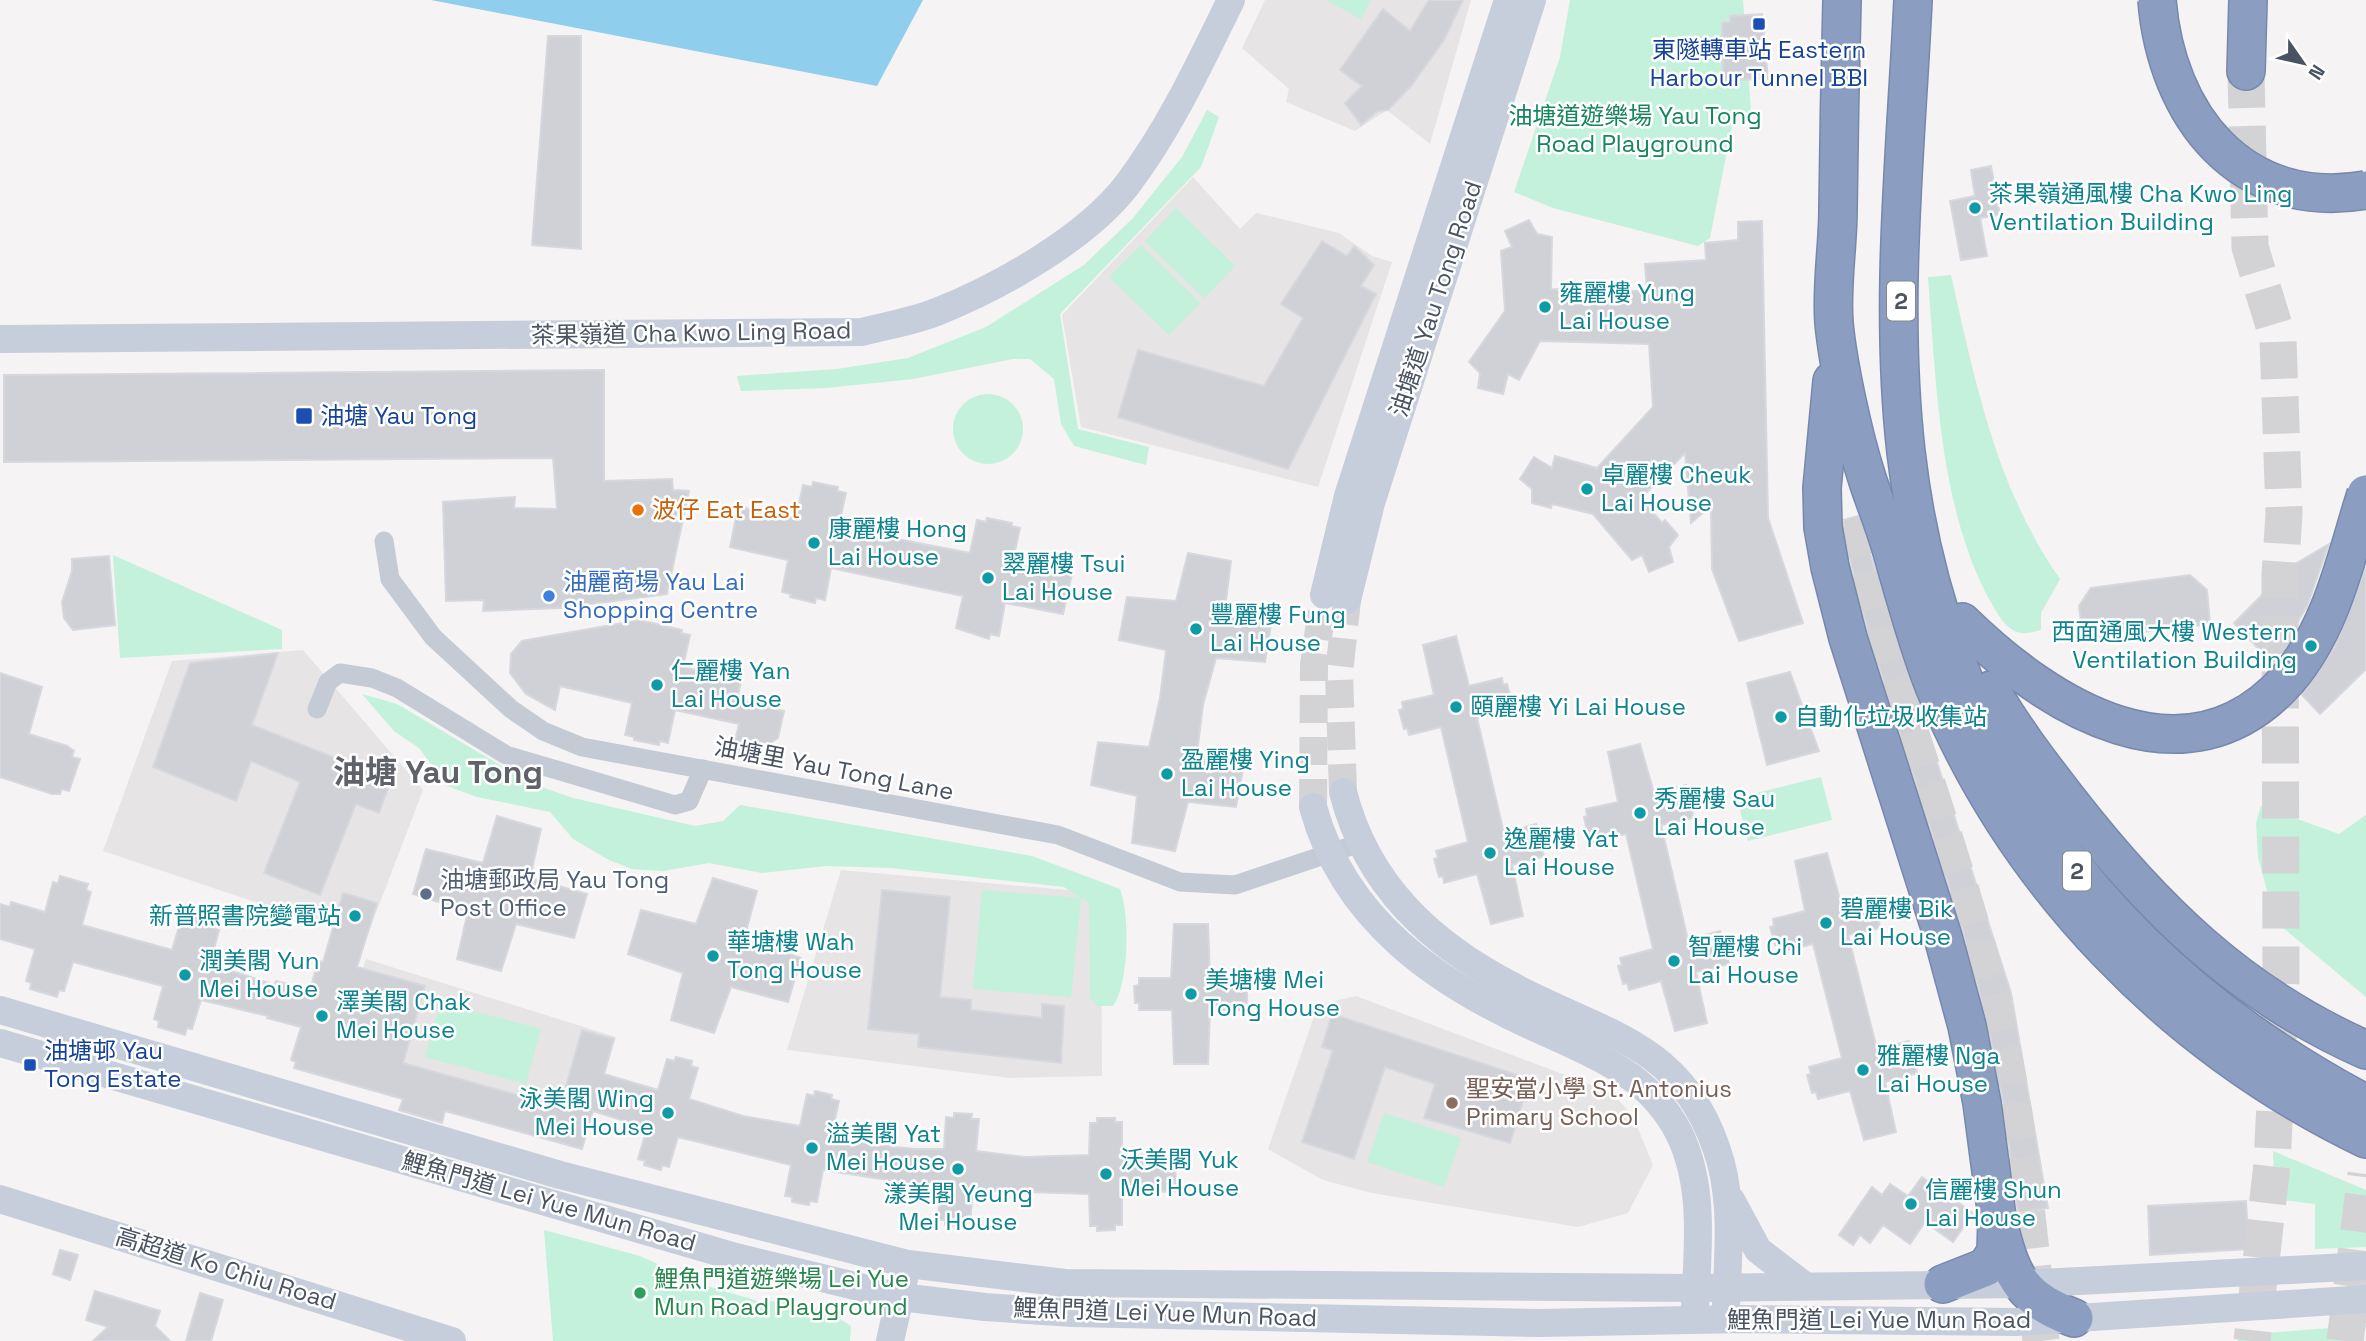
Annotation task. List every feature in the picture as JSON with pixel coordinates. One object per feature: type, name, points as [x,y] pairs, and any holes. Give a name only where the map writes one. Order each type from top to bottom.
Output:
[{"type":"highway","name":"2","points":[[1842,0],[1834,324],[1865,472],[1917,640],[1955,733],[2004,821],[2033,863],[2096,941],[2169,1011],[2208,1042],[2294,1102],[2366,1139]]},
{"type":"highway","name":"2","points":[[1913,0],[1900,203],[1906,451],[1919,536],[1938,607],[1962,676],[2030,805],[2103,902],[2189,988],[2267,1047],[2366,1104]]},
{"type":"highway","points":[[2157,0],[2163,46],[2179,94],[2205,136],[2221,151],[2261,178],[2287,187],[2317,192],[2366,190]]},
{"type":"highway","points":[[2246,71],[2248,0]]},
{"type":"highway","points":[[1834,324],[1831,415],[1822,488],[1823,527],[1830,566],[1849,638],[1944,937],[1968,1026],[1982,1103],[1997,1217],[2007,1257],[2022,1284],[2041,1306],[2074,1318]]},
{"type":"highway","points":[[1903,400],[1934,551],[1974,655],[2005,715],[2083,820],[2146,895],[2210,954],[2288,1010],[2366,1050]]},
{"type":"highway","points":[[1831,415],[1848,521]]},
{"type":"highway","points":[[1962,622],[2009,665],[2053,696],[2109,722],[2147,732],[2181,734],[2229,722],[2267,700],[2307,655],[2321,627],[2366,494]]},
{"type":"highway","points":[[1943,1284],[1986,1267],[1996,1252],[1997,1217]]},
{"type":"main road","name":"茶果嶺道 Cha Kwo Ling Road","points":[[0,339],[863,332],[937,312],[999,284],[1073,236],[1126,186],[1181,101],[1231,0]]},
{"type":"main road","name":"油塘道 Yau Tong Road","points":[[1508,0],[1348,496],[1336,597],[1371,503],[1532,0]]},
{"type":"main road","points":[[1343,792],[1360,843],[1396,900],[1444,945],[1517,989],[1603,1028],[1658,1059],[1691,1095],[1703,1115],[1718,1153],[1727,1192],[1725,1319]]},
{"type":"main road","points":[[1313,807],[1329,855],[1365,911],[1422,964],[1488,1005],[1625,1070],[1655,1096],[1675,1126],[1690,1163],[1698,1217],[1695,1319]]},
{"type":"main road","name":"鯉魚門道 Lei Yue Mun Road","points":[[0,1010],[560,1175],[908,1264],[1065,1283],[1696,1287],[2022,1284],[2366,1266]]},
{"type":"main road","name":"鯉魚門道 Lei Yue Mun Road","points":[[0,1043],[619,1224],[900,1297],[1073,1313],[1540,1323],[1695,1319],[2016,1322],[2366,1299]]},
{"type":"main road","points":[[1727,1192],[1758,1250],[1805,1286]]},
{"type":"main road","name":"高超道 Ko Chiu Road","points":[[0,1199],[452,1341]]},
{"type":"main road","points":[[890,1341],[908,1264]]},
{"type":"street","name":"油塘里 Yau Tong Lane","points":[[384,541],[390,579],[414,613],[470,674],[511,709],[543,731],[582,747],[1058,835],[1180,882],[1235,885],[1360,843]]},
{"type":"street","points":[[317,709],[328,682],[340,673],[372,678],[397,688],[506,755],[675,805],[689,802],[703,769]]},
{"type":"shaded area","points":[[1265,0],[1471,0],[1430,144],[1387,110],[1355,131],[1286,102],[1289,89],[1242,48]]},
{"type":"shaded area","points":[[1193,177],[1240,229],[1256,213],[1339,233],[1372,256],[1392,262],[1318,487],[1081,427],[1062,315]]},
{"type":"shaded area","points":[[303,650],[423,790],[366,939],[103,851],[172,661]]},
{"type":"shaded area","points":[[841,870],[1101,893],[1102,1076],[1010,1078],[787,1050]]},
{"type":"shaded area","points":[[366,959],[616,1037],[582,1149],[327,1078]]},
{"type":"shaded area","name":"聖安當小學 St. Antonius Primary School","points":[[1356,996],[1610,1092],[1632,1114],[1653,1165],[1628,1213],[1578,1227],[1372,1193],[1323,1180],[1268,1149],[1318,1005]]},
{"type":"green space","points":[[1326,0],[1371,0],[1361,19]]},
{"type":"green space","name":"油塘道遊樂場 Yau Tong Road Playground","points":[[1570,0],[1743,0],[1751,112],[1734,115],[1710,238],[1698,246],[1553,208],[1514,192],[1560,57]]},
{"type":"green space","points":[[1207,110],[1219,117],[1201,167],[1060,314],[1078,429],[1149,447],[1146,465],[1074,446],[1061,424],[1054,379],[1030,359],[1013,359],[913,379],[826,388],[741,391],[737,376],[837,369],[908,358],[986,327],[1084,265],[1133,218],[1182,157]]},
{"type":"green space","points":[[1176,208],[1235,266],[1204,298],[1145,241]]},
{"type":"green space","points":[[1141,245],[1200,303],[1169,335],[1109,277]]},
{"type":"green space","points":[[1951,275],[1979,394],[2004,471],[2019,508],[2060,579],[2041,613],[2041,630],[2033,632],[2022,633],[2011,629],[2001,619],[1989,599],[1972,563],[1950,484],[1938,400],[1928,277]]},
{"type":"green space","points":[[981,394],[995,394],[1008,400],[1017,409],[1023,429],[1021,442],[1013,454],[995,464],[981,464],[968,458],[959,449],[953,436],[953,422],[959,409],[968,400]]},
{"type":"green space","points":[[113,555],[282,630],[282,649],[120,658]]},
{"type":"green space","points":[[362,694],[397,704],[530,783],[573,798],[695,826],[723,821],[740,805],[1032,856],[1120,889],[1125,915],[1126,949],[1118,996],[1113,1006],[1097,1006],[1090,997],[1089,903],[1081,898],[1071,997],[973,989],[982,890],[1080,898],[1064,887],[891,868],[826,866],[762,873],[709,863],[663,871],[632,869],[609,860],[573,839],[550,812],[477,797],[447,786],[419,748],[394,731]]},
{"type":"green space","points":[[1821,777],[1832,820],[1748,841],[1737,798]]},
{"type":"green space","points":[[2261,806],[2339,834],[2366,815],[2366,997],[2275,921],[2258,857],[2256,823]]},
{"type":"green space","points":[[440,1002],[541,1029],[526,1084],[425,1057]]},
{"type":"green space","points":[[1384,1113],[1461,1138],[1444,1187],[1367,1162]]},
{"type":"green space","points":[[2273,1151],[2366,1190],[2366,1247],[2315,1249],[2315,1204],[2275,1199]]},
{"type":"green space","name":"鯉魚門道遊樂場 Lei Yue Mun Road Playground","points":[[544,1230],[640,1256],[704,1285],[758,1301],[789,1301],[834,1315],[851,1326],[850,1341],[553,1341]]},
{"type":"green space","points":[[2366,1325],[2361,1341],[2237,1341],[2243,1335]]},
{"type":"water","points":[[431,0],[923,0],[877,86]]},
{"type":"building","points":[[1429,0],[1463,0],[1444,40],[1411,86],[1388,110],[1378,111],[1361,125],[1345,103],[1362,86],[1340,70],[1383,9],[1410,31]]},
{"type":"building","points":[[1762,14],[1768,79],[1723,80],[1722,23],[1730,22],[1730,16]]},
{"type":"building","points":[[548,36],[581,36],[581,249],[532,245]]},
{"type":"building","name":"茶果嶺通風樓 Cha Kwo Ling Ventilation Building","points":[[1991,166],[2000,215],[1980,218],[1987,256],[1961,260],[1950,201],[1975,196],[1971,170]]},
{"type":"building","points":[[1529,220],[1537,234],[1552,237],[1551,289],[1603,291],[1647,291],[1645,264],[1706,260],[1705,243],[1738,240],[1738,222],[1762,221],[1768,518],[1803,623],[1739,641],[1712,569],[1711,506],[1691,523],[1685,453],[1641,498],[1662,523],[1665,520],[1678,535],[1669,547],[1673,562],[1649,572],[1642,555],[1632,560],[1593,514],[1552,504],[1551,508],[1532,503],[1532,489],[1520,479],[1534,457],[1552,468],[1555,456],[1597,468],[1653,407],[1649,344],[1540,341],[1519,380],[1508,374],[1503,394],[1478,388],[1480,373],[1469,362],[1505,311],[1501,251],[1512,247],[1505,231]]},
{"type":"building","points":[[1322,241],[1347,256],[1354,246],[1374,265],[1361,286],[1376,294],[1288,469],[1118,417],[1138,350],[1264,386],[1303,318],[1281,304]]},
{"type":"building","name":"油塘 Yau Tong","points":[[604,370],[604,481],[672,479],[673,490],[689,491],[667,594],[560,608],[483,611],[484,600],[446,601],[443,502],[515,497],[514,508],[557,509],[553,458],[4,462],[4,375]]},
{"type":"building","points":[[813,482],[838,487],[837,491],[846,493],[839,525],[897,539],[970,553],[977,520],[986,522],[987,518],[1012,523],[1011,526],[1020,528],[1013,560],[1072,574],[1063,614],[1005,603],[999,636],[990,634],[989,639],[956,628],[963,596],[831,568],[825,600],[816,598],[815,603],[790,597],[791,594],[782,592],[788,560],[730,547],[738,507],[796,517],[803,485],[812,487]]},
{"type":"building","points":[[1858,516],[2011,993],[2048,1208],[2018,1213],[2003,1100],[1987,1021],[1963,931],[1868,632],[1851,563],[1844,520]]},
{"type":"building","points":[[2329,544],[2307,606],[2273,664],[2234,623],[2290,567]]},
{"type":"building","points":[[1188,553],[1231,561],[1225,609],[1272,619],[1265,662],[1216,658],[1203,705],[1197,753],[1244,764],[1236,807],[1188,802],[1175,851],[1132,843],[1137,796],[1091,785],[1098,742],[1149,747],[1160,698],[1166,650],[1119,640],[1127,597],[1176,601]]},
{"type":"building","points":[[109,556],[115,625],[73,630],[64,618],[62,602],[72,571],[72,559]]},
{"type":"building","points":[[2366,567],[2366,669],[2320,714],[2302,695],[2335,647]]},
{"type":"building","points":[[2190,575],[2207,590],[2210,624],[2083,639],[2079,606],[2091,588]]},
{"type":"building","points":[[639,620],[682,630],[681,633],[690,635],[683,667],[741,681],[737,700],[784,711],[778,738],[751,756],[732,753],[739,724],[675,710],[668,743],[660,741],[659,745],[634,740],[634,737],[625,735],[632,703],[560,686],[555,710],[526,694],[510,673],[511,654],[522,641]]},
{"type":"building","points":[[1456,636],[1469,686],[1502,678],[1503,685],[1507,684],[1512,703],[1508,704],[1509,711],[1477,718],[1504,833],[1536,824],[1538,831],[1541,830],[1546,849],[1542,850],[1544,856],[1512,865],[1523,916],[1491,924],[1477,874],[1444,883],[1443,876],[1439,877],[1434,859],[1438,858],[1436,851],[1468,842],[1441,727],[1409,735],[1407,728],[1404,729],[1399,710],[1403,709],[1402,702],[1434,695],[1423,645]]},
{"type":"building","points":[[278,653],[252,725],[391,780],[379,813],[356,804],[320,895],[264,873],[300,782],[251,761],[236,801],[153,767],[190,663]]},
{"type":"building","name":"自動化垃圾收集站","points":[[1790,672],[1819,751],[1767,765],[1747,683]]},
{"type":"building","points":[[0,673],[42,687],[29,734],[67,746],[74,751],[72,757],[80,759],[69,791],[62,789],[60,794],[52,794],[0,777]]},
{"type":"building","points":[[1640,744],[1654,793],[1686,785],[1688,792],[1692,791],[1696,810],[1692,811],[1693,818],[1661,825],[1688,940],[1720,931],[1722,938],[1726,937],[1731,956],[1727,956],[1729,964],[1696,972],[1707,1023],[1675,1031],[1661,981],[1629,990],[1627,983],[1623,984],[1618,966],[1622,965],[1620,958],[1653,949],[1626,834],[1593,842],[1591,835],[1588,836],[1584,817],[1587,816],[1586,809],[1618,802],[1608,752]]},
{"type":"building","points":[[497,816],[541,829],[530,878],[587,894],[574,938],[516,924],[501,971],[457,959],[468,911],[413,894],[426,849],[483,863]]},
{"type":"building","points":[[1827,853],[1841,903],[1873,896],[1874,902],[1878,901],[1883,920],[1879,921],[1880,928],[1848,935],[1877,1049],[1909,1041],[1911,1048],[1915,1047],[1920,1065],[1916,1066],[1917,1073],[1885,1082],[1896,1132],[1864,1140],[1850,1091],[1818,1099],[1816,1092],[1812,1093],[1807,1075],[1811,1074],[1809,1067],[1842,1058],[1813,944],[1780,952],[1770,927],[1774,926],[1773,919],[1805,911],[1795,861]]},
{"type":"building","points":[[60,876],[88,884],[86,890],[91,892],[82,925],[172,950],[181,920],[186,922],[188,914],[216,922],[214,928],[219,930],[210,964],[275,985],[276,981],[310,990],[318,961],[323,962],[343,893],[377,903],[357,967],[425,986],[403,1063],[560,1107],[582,1030],[614,1039],[604,1074],[658,1090],[667,1059],[674,1061],[676,1057],[692,1061],[691,1066],[698,1068],[689,1099],[743,1116],[800,1126],[807,1094],[814,1096],[815,1091],[832,1095],[831,1099],[839,1101],[832,1133],[893,1147],[944,1149],[946,1117],[954,1118],[954,1113],[972,1114],[971,1119],[979,1119],[976,1151],[1025,1157],[1089,1155],[1090,1123],[1097,1123],[1097,1118],[1115,1118],[1115,1122],[1122,1122],[1122,1154],[1175,1156],[1176,1191],[1122,1194],[1122,1225],[1115,1225],[1115,1230],[1097,1231],[1097,1226],[1090,1226],[1089,1194],[973,1190],[970,1222],[963,1222],[963,1226],[945,1225],[945,1220],[938,1220],[940,1188],[823,1170],[817,1202],[810,1201],[809,1205],[792,1202],[792,1197],[785,1196],[791,1165],[678,1137],[669,1167],[662,1165],[661,1170],[644,1165],[645,1161],[638,1159],[647,1128],[593,1111],[582,1149],[445,1111],[442,1123],[399,1110],[403,1099],[294,1068],[296,1062],[291,1060],[301,1027],[267,1018],[268,1016],[201,1000],[192,1029],[187,1028],[185,1035],[158,1027],[159,1021],[154,1019],[163,986],[73,962],[64,991],[59,990],[57,997],[30,989],[31,983],[26,981],[35,949],[0,939],[0,904],[10,907],[11,902],[45,912],[53,882],[58,884]]},
{"type":"building","name":"華塘樓 Wah Tong House","points":[[713,878],[757,891],[744,939],[801,958],[788,1002],[731,987],[714,1033],[671,1020],[683,973],[628,954],[641,910],[696,924]]},
{"type":"building","points":[[882,890],[950,897],[940,997],[971,1000],[971,1010],[1042,1018],[1042,1004],[1064,1006],[1061,1063],[918,1047],[919,1034],[868,1029]]},
{"type":"building","name":"美塘樓 Mei Tong House","points":[[1174,924],[1208,924],[1210,977],[1242,977],[1242,985],[1247,985],[1247,1003],[1242,1003],[1242,1010],[1210,1010],[1208,1064],[1174,1064],[1172,1010],[1139,1010],[1139,1003],[1135,1003],[1134,986],[1139,985],[1139,978],[1171,978]]},
{"type":"building","points":[[1332,1014],[1530,1079],[1510,1143],[1424,1118],[1435,1084],[1385,1067],[1354,1159],[1302,1142],[1333,1050],[1322,1047]]},
{"type":"building","name":"信麗樓 Shun Lai House","points":[[1922,1177],[1973,1213],[1953,1242],[1925,1222],[1910,1244],[1883,1225],[1870,1243],[1860,1235],[1853,1245],[1839,1235],[1872,1187],[1882,1195],[1890,1184],[1908,1196]]},
{"type":"building","points":[[2246,1201],[2249,1249],[2150,1255],[2148,1206]]},
{"type":"building","points":[[60,1250],[78,1255],[70,1280],[53,1274]]},
{"type":"building","points":[[95,1291],[160,1311],[155,1326],[170,1341],[93,1341],[108,1327],[86,1320]]},
{"type":"building","points":[[200,1293],[223,1300],[211,1341],[186,1341]]},
{"type":"tunnel","points":[[2246,71],[2250,247],[2278,339],[2284,514],[2280,575],[2281,983],[2272,1164],[2252,1341]]},
{"type":"tunnel","points":[[1848,521],[1864,583],[1961,891],[1995,1015],[2017,1136],[2041,1341]]},
{"type":"tunnel","points":[[1313,807],[1314,665],[1324,595]]},
{"type":"tunnel","points":[[1343,792],[1339,673],[1347,600]]},
{"type":"tunnel","points":[[2345,1341],[2366,1174]]},
{"type":"place","name":"東隧轉車站 Eastern Harbour Tunnel BBI","points":[[1759,24]]},
{"type":"place","name":"茶果嶺通風樓 Cha Kwo Ling Ventilation Building","points":[[1975,208]]},
{"type":"place","name":"雍麗樓 Yung Lai House","points":[[1545,307]]},
{"type":"place","name":"油塘 Yau Tong","points":[[304,416]]},
{"type":"place","name":"卓麗樓 Cheuk Lai House","points":[[1587,489]]},
{"type":"place","name":"波仔 Eat East","points":[[638,510]]},
{"type":"place","name":"康麗樓 Hong Lai House","points":[[814,543]]},
{"type":"place","name":"翠麗樓 Tsui Lai House","points":[[988,578]]},
{"type":"place","name":"油麗商場 Yau Lai Shopping Centre","points":[[549,596]]},
{"type":"place","name":"豐麗樓 Fung Lai House","points":[[1196,629]]},
{"type":"place","name":"西面通風大樓 Western Ventilation Building","points":[[2311,646]]},
{"type":"place","name":"仁麗樓 Yan Lai House","points":[[657,685]]},
{"type":"place","name":"頤麗樓 Yi Lai House","points":[[1456,707]]},
{"type":"place","name":"自動化垃圾收集站","points":[[1781,717]]},
{"type":"place","name":"盈麗樓 Ying Lai House","points":[[1167,774]]},
{"type":"place","name":"秀麗樓 Sau Lai House","points":[[1640,813]]},
{"type":"place","name":"逸麗樓 Yat Lai House","points":[[1490,853]]},
{"type":"place","name":"油塘郵政局 Yau Tong Post Office","points":[[426,894]]},
{"type":"place","name":"新普照書院變電站","points":[[355,916]]},
{"type":"place","name":"碧麗樓 Bik Lai House","points":[[1826,923]]},
{"type":"place","name":"華塘樓 Wah Tong House","points":[[713,956]]},
{"type":"place","name":"智麗樓 Chi Lai House","points":[[1674,961]]},
{"type":"place","name":"潤美閣 Yun Mei House","points":[[185,975]]},
{"type":"place","name":"美塘樓 Mei Tong House","points":[[1191,994]]},
{"type":"place","name":"澤美閣 Chak Mei House","points":[[322,1016]]},
{"type":"place","name":"油塘邨 Yau Tong Estate","points":[[30,1065]]},
{"type":"place","name":"雅麗樓 Nga Lai House","points":[[1863,1070]]},
{"type":"place","name":"聖安當小學 St. Antonius Primary School","points":[[1452,1103]]},
{"type":"place","name":"泳美閣 Wing Mei House","points":[[668,1113]]},
{"type":"place","name":"溢美閣 Yat Mei House","points":[[812,1148]]},
{"type":"place","name":"漾美閣 Yeung Mei House","points":[[958,1169]]},
{"type":"place","name":"沃美閣 Yuk Mei House","points":[[1106,1174]]},
{"type":"place","name":"信麗樓 Shun Lai House","points":[[1911,1204]]},
{"type":"place","name":"鯉魚門道遊樂場 Lei Yue Mun Road Playground","points":[[640,1293]]},
{"type":"district","name":"油塘 Yau Tong","points":[[438,772]]}]
